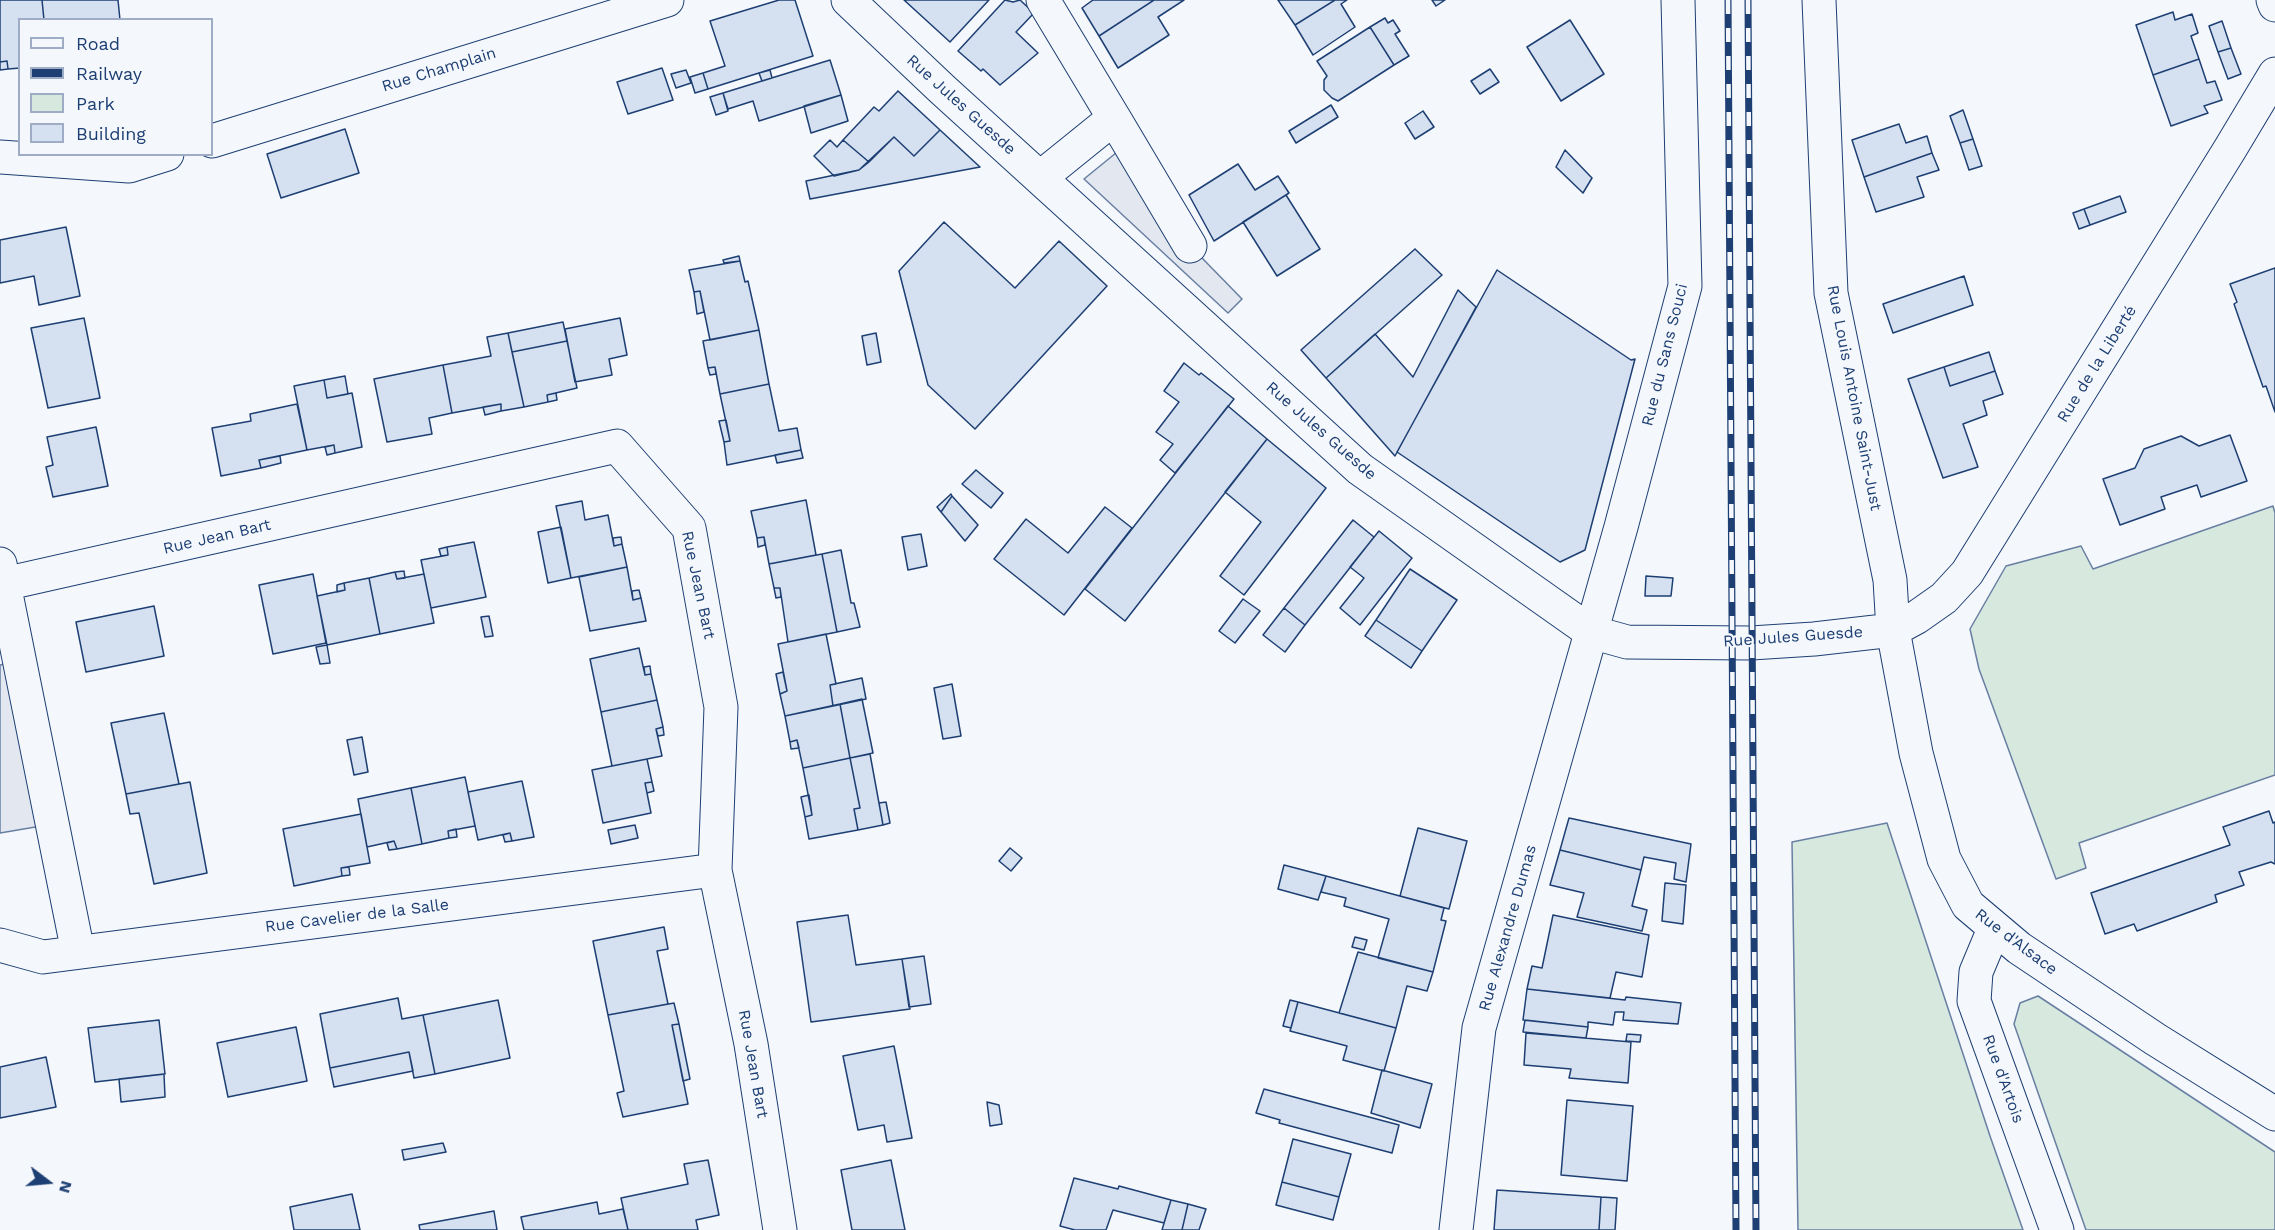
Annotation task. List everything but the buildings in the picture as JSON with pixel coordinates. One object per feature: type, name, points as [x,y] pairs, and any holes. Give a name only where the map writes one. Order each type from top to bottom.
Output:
[{"type":"street","name":"Rue Champlain","points":[[213,141],[668,0]]},
{"type":"street","name":"Rue Jules Guesde","points":[[848,0],[942,89],[1360,470],[1591,632],[1627,642],[1751,643],[1893,630]]},
{"type":"street","points":[[1043,0],[1190,246]]},
{"type":"street","name":"Rue du Sans Souci","points":[[1591,632],[1685,286],[1678,0]]},
{"type":"street","points":[[2273,0],[2275,5]]},
{"type":"street","name":"Rue Louis Antoine Saint-Just","points":[[1819,11],[1831,293],[1890,580],[1893,630]]},
{"type":"street","name":"Rue de la Liberté","points":[[1893,630],[1944,598],[1967,573],[2275,74]]},
{"type":"street","points":[[1041,177],[1114,118]]},
{"type":"street","points":[[0,157],[129,166],[161,156]]},
{"type":"street","name":"Rue Jean Bart","points":[[2,577],[617,446],[689,528],[722,707],[715,870],[751,1044],[780,1230]]},
{"type":"street","points":[[2,577],[78,952]]},
{"type":"street","name":"Rue d'Alsace","points":[[1893,630],[1916,753],[1944,859],[1968,905],[1994,928],[2089,995],[2275,1114]]},
{"type":"street","name":"Rue Alexandre Dumas","points":[[1456,1230],[1479,1028],[1591,632]]},
{"type":"street","name":"Rue Cavelier de la Salle","points":[[0,945],[43,957],[715,870]]},
{"type":"street","name":"Rue d'Artois","points":[[1994,928],[1976,972],[1974,1002],[2057,1230]]},
{"type":"green space","points":[[2273,506],[2275,513],[2275,775],[2079,843],[2086,868],[2056,879],[1979,669],[1970,629],[2006,566],[2081,546],[2093,569]]},
{"type":"green space","points":[[1887,823],[2023,1230],[1798,1230],[1792,842]]},
{"type":"green space","points":[[2038,996],[2275,1152],[2275,1230],[2086,1230],[2014,1024],[2020,1003]]},
{"type":"shaded area","points":[[1138,135],[1203,259],[1242,299],[1228,313],[1084,179]]},
{"type":"shaded area","points":[[20,660],[53,824],[0,833],[0,665]]},
{"type":"railway","points":[[1728,0],[1736,1230]]},
{"type":"railway","points":[[1748,0],[1756,1230]]}]
